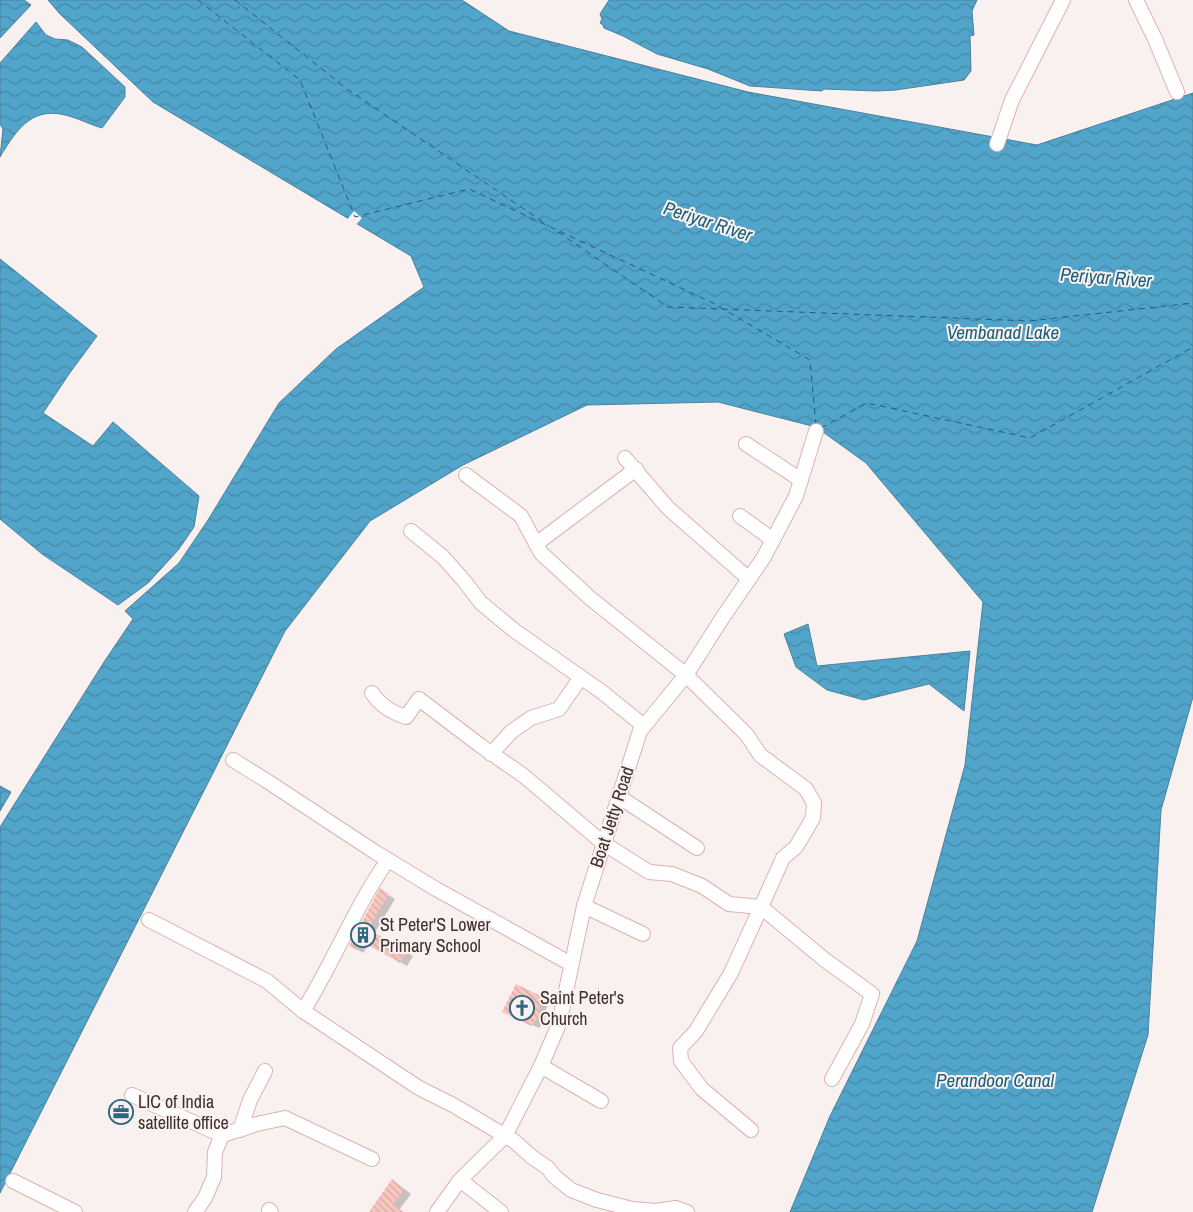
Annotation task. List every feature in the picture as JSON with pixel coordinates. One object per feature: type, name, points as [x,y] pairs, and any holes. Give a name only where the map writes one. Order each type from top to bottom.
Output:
[{"type":"street","points":[[997,144],[1012,100],[1063,0]]},
{"type":"street","points":[[1136,0],[1177,92]]},
{"type":"street","name":"Boat Jetty Road","points":[[437,1212],[460,1180],[505,1136],[541,1066],[559,1024],[584,906],[640,731],[686,675],[764,557],[796,496],[816,431]]},
{"type":"street","points":[[746,444],[801,480]]},
{"type":"street","points":[[625,458],[668,508],[749,579]]},
{"type":"street","points":[[536,544],[636,469]]},
{"type":"street","points":[[466,475],[521,516],[541,553],[590,598],[686,675],[746,735],[760,755],[806,789],[814,803],[813,818],[796,846],[783,858],[731,973],[696,1031],[680,1048],[680,1061],[702,1089],[751,1130]]},
{"type":"street","points":[[740,516],[773,540]]},
{"type":"street","points":[[411,531],[443,557],[481,603],[515,631],[582,678],[644,726]]},
{"type":"street","points":[[491,754],[511,732],[531,718],[559,709],[582,678]]},
{"type":"street","points":[[372,694],[380,705],[406,717],[420,699],[491,754],[524,776],[603,842],[649,872],[672,874],[680,877],[702,886],[730,904],[761,907],[825,960],[872,994],[862,1024],[832,1079]]},
{"type":"street","points":[[233,760],[436,889],[571,964]]},
{"type":"street","points":[[618,796],[697,848]]},
{"type":"street","points":[[303,1011],[320,984],[338,945],[375,878],[388,860]]},
{"type":"street","points":[[584,906],[643,934]]},
{"type":"street","points":[[149,920],[267,982],[303,1011],[419,1088],[453,1104],[514,1140],[572,1190],[596,1200],[632,1209],[656,1211],[676,1208],[687,1212]]},
{"type":"street","points":[[541,1066],[601,1101]]},
{"type":"street","points":[[240,1130],[250,1100],[265,1071]]},
{"type":"street","points":[[132,1095],[222,1135],[285,1118],[372,1159]]},
{"type":"street","points":[[195,1212],[205,1198],[214,1178],[215,1152],[222,1135]]},
{"type":"street","points":[[460,1180],[501,1212]]},
{"type":"street","points":[[13,1181],[75,1212]]},
{"type":"water","points":[[0,0],[24,0],[31,5],[0,38]]},
{"type":"water","name":"Vembanad Lake","points":[[48,0],[462,0],[509,31],[748,92],[1037,145],[1193,93],[1193,697],[1161,810],[1148,1035],[1092,1212],[790,1212],[830,1116],[917,941],[965,765],[983,602],[866,463],[816,427],[718,402],[587,405],[463,465],[370,521],[285,631],[0,1193],[0,827],[133,619],[125,611],[179,563],[208,520],[279,403],[336,349],[424,287],[411,256],[153,102],[60,14]]},
{"type":"water","points":[[609,0],[977,0],[972,11],[974,35],[970,36],[971,71],[964,80],[896,90],[824,89],[822,91],[750,86],[708,69],[657,54],[604,28],[600,23],[602,19],[600,14]]},
{"type":"water","points":[[36,22],[46,35],[55,39],[68,40],[82,47],[125,87],[125,97],[102,128],[59,114],[37,116],[21,128],[0,157],[3,129],[0,124],[0,63]]},
{"type":"water","points":[[0,259],[97,336],[43,413],[93,446],[113,422],[199,496],[194,527],[179,549],[148,583],[118,605],[42,554],[0,519]]},
{"type":"water","points":[[808,624],[817,666],[970,651],[964,711],[929,684],[864,700],[827,690],[796,667],[784,634]]},
{"type":"water","points":[[0,786],[11,792],[0,811]]},
{"type":"pier","points":[[354,211],[362,218],[355,226],[346,221]]},
{"type":"building","name":"St Peter'S Lower Primary School","points":[[380,888],[389,894],[368,929],[407,951],[400,963],[361,941],[356,950],[349,946]]},
{"type":"building","name":"Saint Peter's Church","points":[[516,984],[543,997],[540,1004],[539,1017],[531,1026],[502,1012]]},
{"type":"building","points":[[392,1179],[404,1189],[393,1205],[404,1212],[369,1212]]},
{"type":"ferry route","points":[[198,0],[300,80],[355,217],[469,189],[713,303],[810,360],[816,425]]},
{"type":"ferry route","points":[[235,0],[347,89],[549,226]]},
{"type":"ferry route","points":[[558,232],[668,307],[1029,321],[1193,303]]},
{"type":"ferry route","points":[[821,428],[867,403],[1030,438],[1193,347]]},
{"type":"place","name":"St Peter'S Lower Primary School","points":[[363,935]]},
{"type":"place","name":"Saint Peter's Church","points":[[522,1008]]},
{"type":"place","name":"LIC of India satellite office","points":[[121,1112]]},
{"type":"water label","name":"Periyar River","points":[[708,221]]},
{"type":"water label","name":"Periyar River","points":[[1106,277]]},
{"type":"water label","name":"Perandoor Canal","points":[[995,1080]]}]
